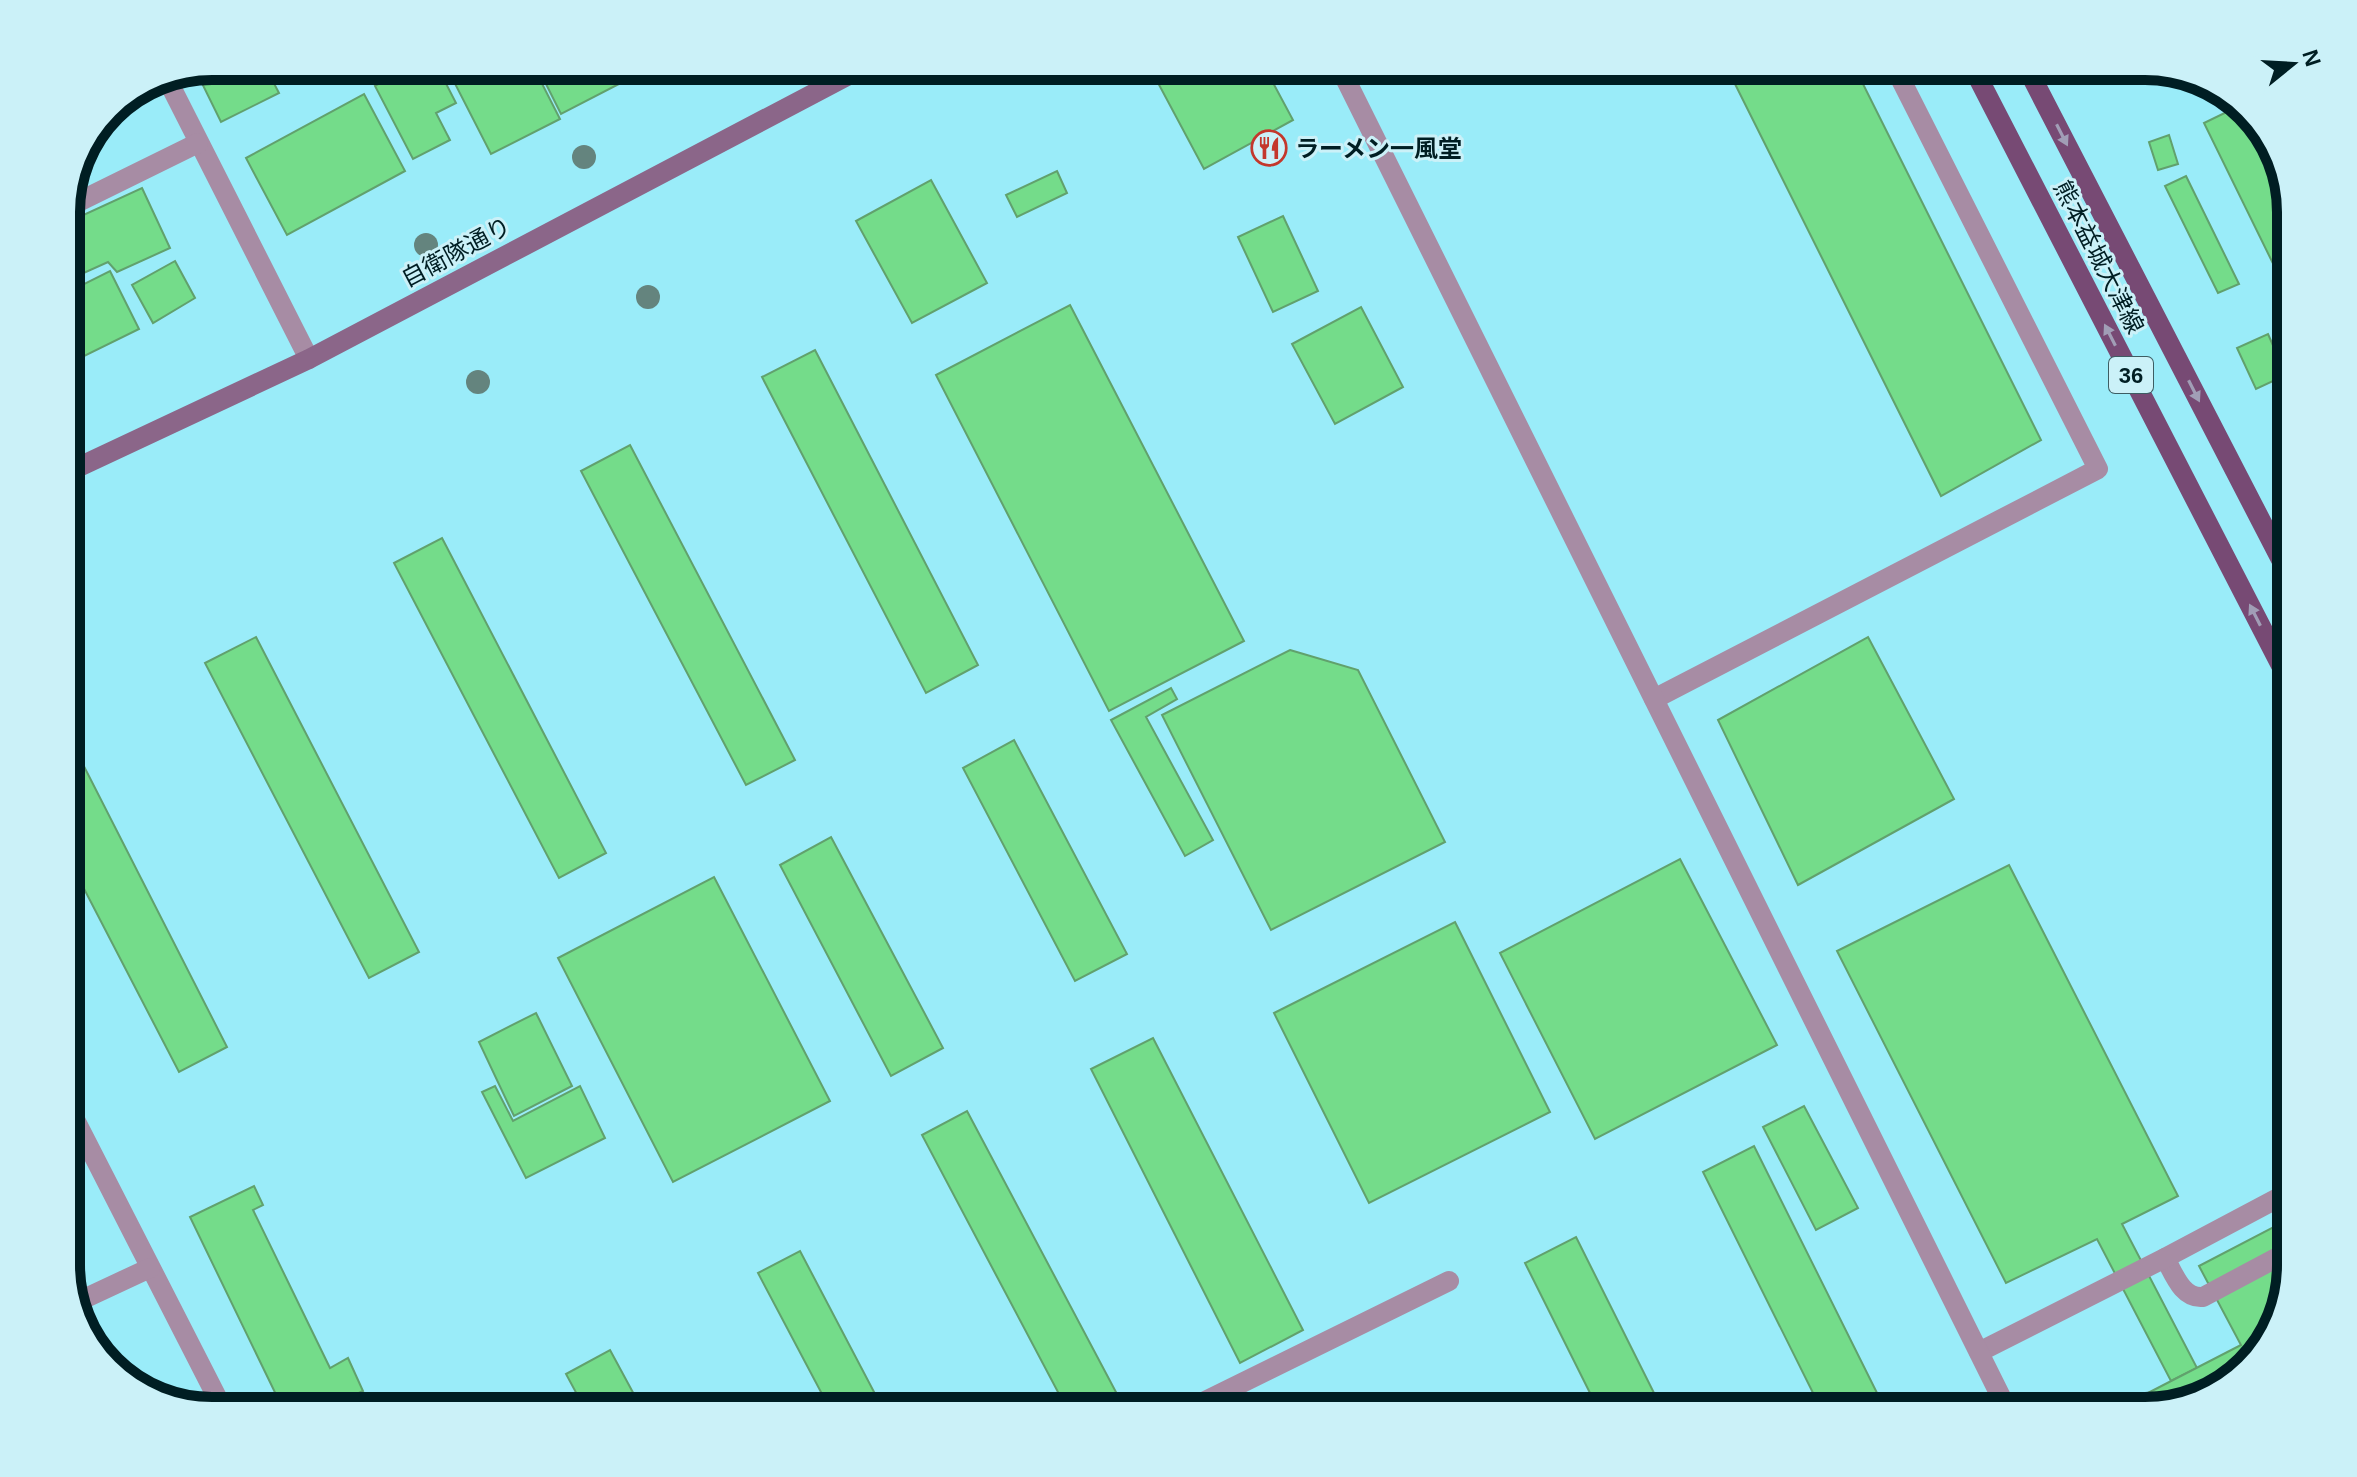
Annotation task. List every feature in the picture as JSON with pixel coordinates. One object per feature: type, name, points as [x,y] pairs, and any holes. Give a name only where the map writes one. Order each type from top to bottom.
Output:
[{"type":"main road","name":"熊本益城大津線","points":[[1979,80],[2277,658]]},
{"type":"main road","name":"熊本益城大津線","points":[[2033,80],[2277,552]]},
{"type":"street","name":"自衛隊通り","points":[[80,466],[309,359],[839,80]]},
{"type":"street","points":[[1346,80],[2001,1397]]},
{"type":"street","points":[[1654,699],[2098,469],[1901,80]]},
{"type":"street","points":[[171,87],[309,359]]},
{"type":"street","points":[[80,201],[198,143]]},
{"type":"street","points":[[80,1130],[217,1397]]},
{"type":"street","points":[[1979,1352],[2277,1198]]},
{"type":"street","points":[[2165,1258],[2185,1292],[2193,1298],[2203,1297],[2277,1257]]},
{"type":"street","points":[[85,1298],[150,1268]]},
{"type":"street","points":[[1213,1397],[1449,1281]]},
{"type":"building","points":[[272,80],[279,93],[221,122],[201,81]]},
{"type":"building","points":[[386,80],[444,80],[456,103],[436,113],[450,140],[413,159],[375,86]]},
{"type":"building","points":[[453,80],[540,80],[560,119],[491,154]]},
{"type":"building","points":[[544,80],[627,80],[561,114]]},
{"type":"building","points":[[1156,80],[1272,80],[1293,120],[1204,169]]},
{"type":"building","points":[[1733,80],[1861,80],[2041,440],[1941,496]]},
{"type":"building","points":[[364,94],[405,171],[287,235],[246,158]]},
{"type":"building","points":[[2229,111],[2255,139],[2263,153],[2270,169],[2277,203],[2277,272],[2204,123]]},
{"type":"building","points":[[2169,135],[2178,164],[2158,170],[2149,142]]},
{"type":"building","points":[[1057,171],[1067,193],[1017,217],[1006,195]]},
{"type":"building","points":[[2186,176],[2239,284],[2218,293],[2165,186]]},
{"type":"building","points":[[931,180],[987,283],[912,323],[856,221]]},
{"type":"building","points":[[142,188],[170,248],[117,272],[108,262],[80,275],[80,217]]},
{"type":"building","points":[[1283,216],[1318,291],[1273,312],[1238,237]]},
{"type":"building","points":[[175,261],[195,298],[153,323],[132,285]]},
{"type":"building","points":[[110,271],[139,329],[80,358],[80,286]]},
{"type":"building","points":[[1070,305],[1244,641],[1109,711],[936,375]]},
{"type":"building","points":[[1361,307],[1403,387],[1335,424],[1292,344]]},
{"type":"building","points":[[2268,334],[2277,354],[2277,379],[2256,389],[2237,348]]},
{"type":"building","points":[[815,350],[978,665],[926,693],[762,377]]},
{"type":"building","points":[[630,445],[795,760],[746,785],[581,471]]},
{"type":"building","points":[[442,538],[606,853],[559,878],[394,563]]},
{"type":"building","points":[[256,637],[419,952],[369,978],[205,663]]},
{"type":"building","points":[[1868,637],[1954,799],[1798,885],[1718,720]]},
{"type":"building","points":[[1290,650],[1358,670],[1445,842],[1271,930],[1162,715]]},
{"type":"building","points":[[1171,688],[1177,699],[1146,717],[1213,840],[1185,856],[1111,720]]},
{"type":"building","points":[[1014,740],[1127,954],[1075,981],[963,768]]},
{"type":"building","points":[[80,759],[227,1047],[179,1072],[80,881]]},
{"type":"building","points":[[831,837],[943,1048],[891,1076],[780,865]]},
{"type":"building","points":[[1680,859],[1777,1045],[1595,1139],[1500,953]]},
{"type":"building","points":[[2009,865],[2178,1196],[2122,1224],[2197,1368],[2171,1381],[2097,1239],[2006,1283],[1837,951]]},
{"type":"building","points":[[714,877],[830,1101],[673,1182],[558,958]]},
{"type":"building","points":[[1455,922],[1550,1112],[1369,1203],[1274,1013]]},
{"type":"building","points":[[536,1013],[572,1086],[514,1116],[479,1042]]},
{"type":"building","points":[[1153,1038],[1303,1330],[1240,1363],[1091,1069]]},
{"type":"building","points":[[495,1086],[513,1121],[580,1086],[605,1138],[526,1178],[482,1092]]},
{"type":"building","points":[[1804,1106],[1858,1208],[1816,1230],[1763,1127]]},
{"type":"building","points":[[967,1111],[1119,1397],[1061,1397],[922,1135]]},
{"type":"building","points":[[1754,1146],[1879,1397],[1815,1397],[1703,1172]]},
{"type":"building","points":[[254,1186],[263,1205],[253,1210],[330,1368],[348,1358],[363,1391],[350,1397],[277,1397],[190,1217]]},
{"type":"building","points":[[2277,1225],[2273,1299],[2250,1345],[2225,1370],[2196,1387],[2179,1393],[2140,1397],[2241,1345],[2199,1266]]},
{"type":"building","points":[[1576,1237],[1656,1397],[1592,1397],[1525,1263]]},
{"type":"building","points":[[800,1251],[877,1397],[824,1397],[758,1273]]},
{"type":"building","points":[[610,1350],[635,1397],[578,1397],[566,1374]]},
{"type":"place","name":"ラーメン一風堂","points":[[1269,148]]}]
